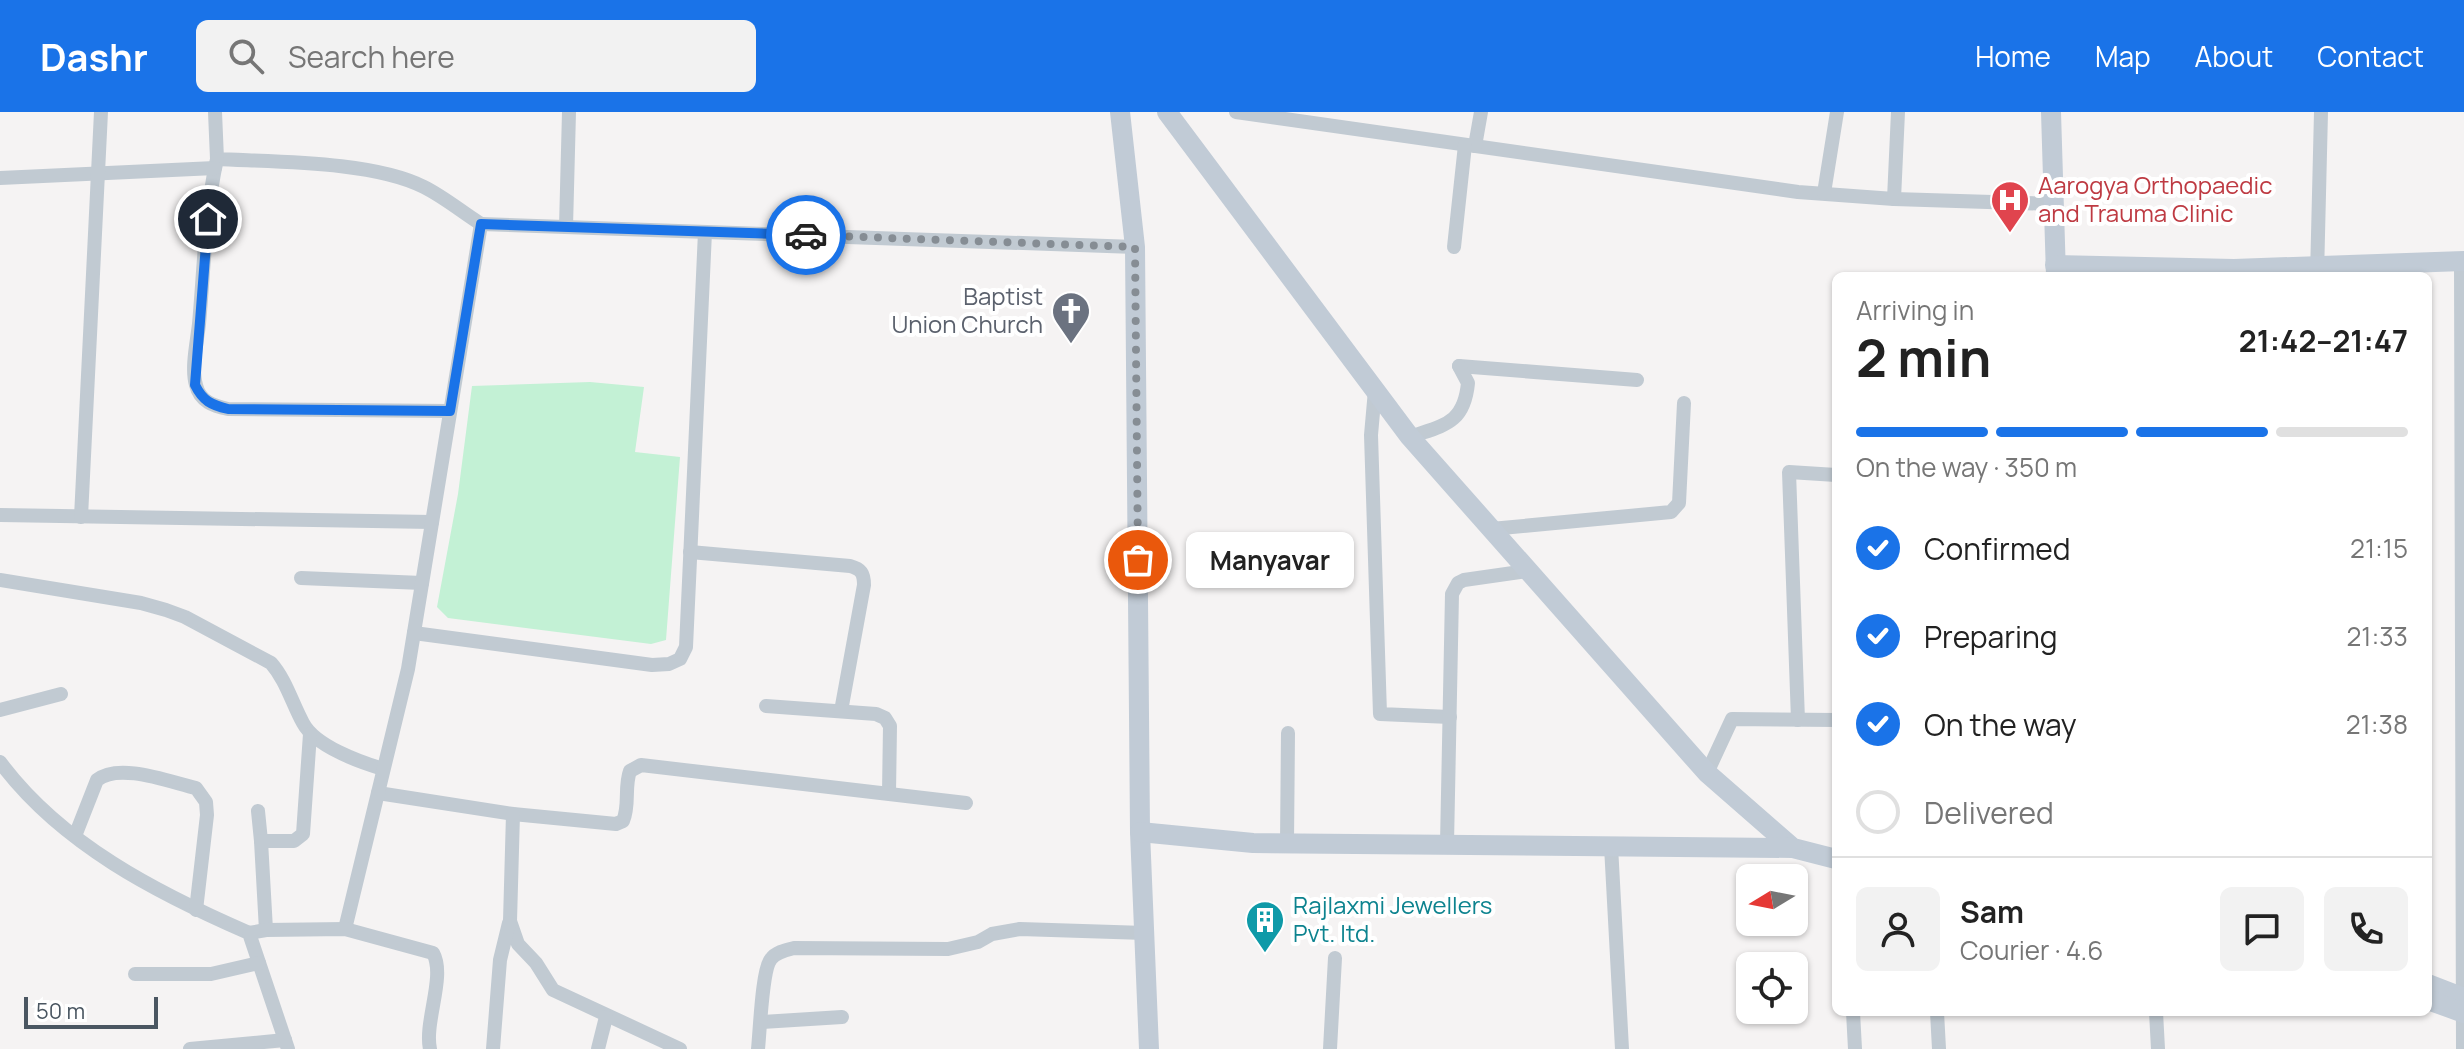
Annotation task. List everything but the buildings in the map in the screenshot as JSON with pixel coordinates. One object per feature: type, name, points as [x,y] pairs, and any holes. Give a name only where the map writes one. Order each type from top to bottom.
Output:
[{"type":"main road","points":[[1120,112],[1135,247],[1140,832],[1149,1049]]},
{"type":"main road","points":[[1167,112],[1410,437],[1707,773],[1793,848]]},
{"type":"main road","points":[[2051,112],[2056,270],[2317,271],[2462,261]]},
{"type":"main road","points":[[1140,832],[1253,843],[1793,848],[1832,857]]},
{"type":"main road","points":[[2432,986],[2463,1005]]},
{"type":"main road","points":[[2432,1001],[2463,1005]]},
{"type":"street","points":[[81,517],[101,112]]},
{"type":"street","points":[[215,112],[216,164],[211,187],[195,385],[201,397],[212,405],[228,409],[450,411]]},
{"type":"street","points":[[566,227],[569,112]]},
{"type":"street","points":[[1236,112],[1798,192],[1894,199],[2054,204]]},
{"type":"street","points":[[1454,247],[1470,146],[1481,112]]},
{"type":"street","points":[[1824,193],[1837,112]]},
{"type":"street","points":[[1894,199],[1898,112]]},
{"type":"street","points":[[2317,271],[2321,112]]},
{"type":"street","points":[[0,178],[216,164],[363,169],[423,187],[481,224],[1135,247]]},
{"type":"street","points":[[345,929],[408,669],[481,224]]},
{"type":"street","points":[[414,633],[652,665],[669,664],[680,659],[686,647],[705,232]]},
{"type":"street","points":[[2462,261],[2463,1049]]},
{"type":"street","points":[[1410,437],[1457,418],[1468,383],[1459,366],[1637,380]]},
{"type":"street","points":[[1375,390],[1371,435],[1380,714],[1450,717]]},
{"type":"street","points":[[1491,529],[1671,512],[1679,503],[1684,403]]},
{"type":"street","points":[[1798,720],[1789,472],[1832,475]]},
{"type":"street","points":[[0,515],[432,522]]},
{"type":"street","points":[[690,552],[859,569],[864,575],[864,585],[841,711]]},
{"type":"street","points":[[1447,844],[1454,588],[1464,580],[1527,571]]},
{"type":"street","points":[[301,578],[422,583]]},
{"type":"street","points":[[0,580],[141,603],[185,617],[271,663],[278,670],[310,734],[303,834],[294,841],[261,841]]},
{"type":"street","points":[[0,710],[61,694]]},
{"type":"street","points":[[766,706],[876,714],[885,718],[890,726],[889,793]]},
{"type":"street","points":[[1707,773],[1732,719],[1832,720]]},
{"type":"street","points":[[1287,843],[1288,733]]},
{"type":"street","points":[[310,734],[356,760],[383,769]]},
{"type":"street","points":[[0,762],[43,811],[75,836],[102,856],[196,910],[249,933],[345,929],[433,953],[437,965],[428,1037],[430,1049]]},
{"type":"street","points":[[378,793],[513,814],[616,824],[623,821],[626,815],[630,771],[641,765],[966,803]]},
{"type":"street","points":[[75,836],[97,780],[102,776],[123,772],[196,788],[206,802],[207,815],[196,910]]},
{"type":"street","points":[[258,811],[266,930]]},
{"type":"street","points":[[493,1049],[500,960],[510,921],[513,814]]},
{"type":"street","points":[[1611,846],[1622,1049]]},
{"type":"street","points":[[510,921],[518,944],[536,963],[548,986],[606,1017],[680,1049]]},
{"type":"street","points":[[758,1049],[765,975],[769,960],[779,952],[794,948],[948,949],[978,942],[992,934],[1020,929],[1145,933]]},
{"type":"street","points":[[190,1049],[287,1045],[249,933]]},
{"type":"street","points":[[1330,1049],[1335,958]]},
{"type":"street","points":[[135,974],[211,974],[259,963]]},
{"type":"street","points":[[1853,1016],[1855,1049]]},
{"type":"street","points":[[1937,1016],[1939,1049]]},
{"type":"street","points":[[2156,1016],[2158,1049]]},
{"type":"street","points":[[598,1049],[606,1017]]},
{"type":"street","points":[[762,1022],[842,1017]]},
{"type":"green space","points":[[590,382],[644,387],[635,452],[680,457],[666,640],[651,644],[448,618],[437,607],[458,494],[472,386]]},
{"type":"way so far","points":[[806,235],[1135,247],[1138,560]]},
{"type":"place","name":"Aarogya Orthopaedic and Trauma Clinic","points":[[2010,234]]},
{"type":"place","name":"Baptist Union Church","points":[[1071,345]]},
{"type":"place","name":"Manyavar","points":[[1138,560]]},
{"type":"place","name":"Rajlaxmi Jewellers Pvt. ltd.","points":[[1265,954]]},
{"type":"route","points":[[208,219],[195,385],[201,397],[212,405],[228,409],[450,411],[481,224],[806,235]]}]
